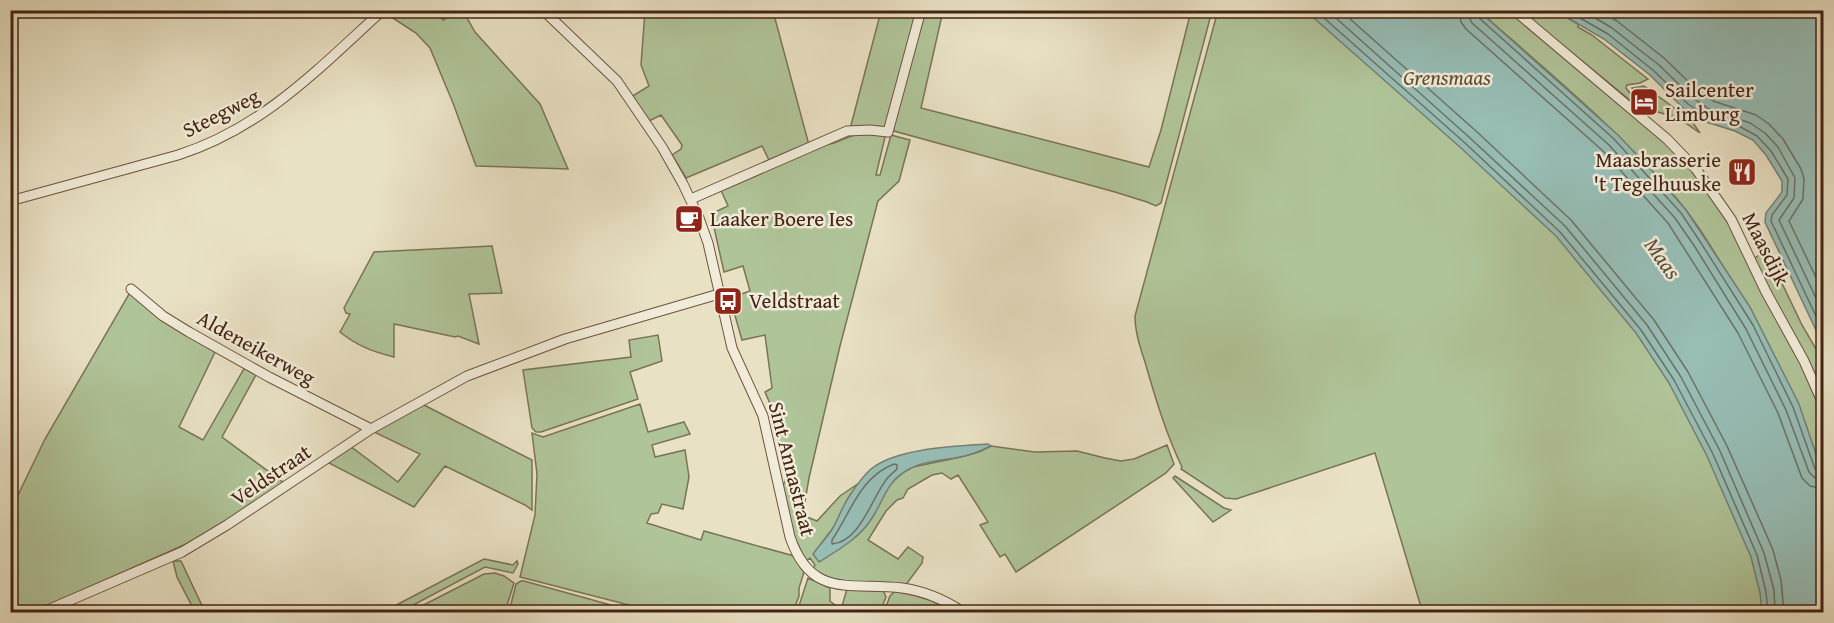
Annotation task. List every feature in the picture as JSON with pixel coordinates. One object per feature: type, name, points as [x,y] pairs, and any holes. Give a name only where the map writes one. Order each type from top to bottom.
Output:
[{"type":"street","name":"Steegweg","points":[[10,201],[178,155],[205,146],[233,132],[270,110],[383,10]]},
{"type":"street","name":"Sint Annastraat","points":[[543,10],[616,81],[662,147],[691,199],[708,243],[736,360],[764,416],[788,530],[796,554],[810,571],[833,583],[910,590],[927,594],[963,612]]},
{"type":"street","points":[[691,199],[847,131],[888,132],[921,10]]},
{"type":"street","name":"Maasdijk","points":[[1514,10],[1659,131],[1696,169],[1731,219],[1824,405]]},
{"type":"street","name":"Aldeneikerweg","points":[[131,289],[163,316],[189,332],[269,377],[371,429]]},
{"type":"street","name":"Veldstraat","points":[[43,612],[182,552],[267,499],[371,429],[466,376],[565,339],[719,294]]},
{"type":"green space","points":[[387,10],[437,11],[443,20],[463,11],[475,32],[540,104],[568,169],[476,166],[430,48],[416,33],[385,13]]},
{"type":"green space","points":[[645,11],[773,11],[809,145],[770,162],[762,146],[686,178],[672,155],[681,149],[682,145],[661,115],[649,121],[631,97],[649,86],[641,65]]},
{"type":"green space","points":[[881,11],[918,11],[886,128],[850,129]]},
{"type":"green space","points":[[923,11],[943,11],[921,108],[1149,167],[1161,130],[1191,11],[1212,11],[1161,203],[1156,206],[1115,192],[894,131]]},
{"type":"green space","points":[[1213,11],[1444,11],[1823,612],[1762,612],[1761,608],[1747,612],[1413,612],[1421,607],[1375,453],[1236,499],[1225,498],[1181,469],[1141,351],[1135,316],[1217,14]]},
{"type":"green space","points":[[1479,11],[1508,11],[1604,90],[1684,159],[1719,203],[1745,253],[1755,258],[1766,250],[1802,325],[1823,361],[1823,475],[1792,393],[1767,341],[1692,218],[1649,167],[1626,144]]},
{"type":"green space","points":[[1521,11],[1556,11],[1578,24],[1578,27],[1592,35],[1648,79],[1627,85],[1626,88],[1634,98],[1631,101]]},
{"type":"green space","points":[[1644,86],[1691,120],[1700,133],[1678,118],[1658,112],[1652,105],[1657,100],[1643,88],[1636,95],[1632,88]]},
{"type":"green space","points":[[859,133],[884,135],[885,137],[876,175],[880,175],[891,135],[910,140],[899,181],[878,201],[840,346],[803,513],[817,521],[840,496],[859,483],[833,528],[814,553],[872,518],[889,485],[902,473],[913,467],[961,457],[991,446],[1035,452],[1077,451],[1121,461],[1134,459],[1167,445],[1174,464],[1166,473],[1016,572],[1005,554],[1000,557],[980,525],[988,522],[958,475],[951,479],[942,473],[932,475],[908,489],[903,498],[897,500],[886,511],[868,540],[898,559],[908,547],[923,557],[922,563],[905,586],[857,584],[833,579],[813,568],[815,565],[810,558],[806,561],[792,532],[782,486],[786,478],[771,406],[765,392],[772,388],[765,335],[742,340],[730,298],[750,291],[743,266],[724,272],[711,214],[728,206],[720,188],[816,147]]},
{"type":"green space","points":[[492,246],[502,293],[469,294],[479,344],[458,336],[394,324],[394,357],[366,348],[340,332],[350,314],[346,313],[344,308],[374,252]]},
{"type":"green space","points":[[132,293],[216,350],[179,427],[203,440],[245,367],[257,373],[222,437],[284,483],[202,537],[33,612],[11,612],[10,516],[45,439],[129,294]]},
{"type":"green space","points":[[658,335],[662,361],[630,372],[638,399],[541,432],[536,432],[532,428],[523,370],[631,357],[629,340]]},
{"type":"green space","points":[[420,403],[532,460],[532,510],[445,466],[414,507],[327,462],[350,446],[398,482],[420,454],[372,431]]},
{"type":"green space","points":[[640,404],[648,432],[684,422],[690,434],[652,445],[655,457],[685,450],[689,477],[683,509],[662,504],[658,513],[651,514],[647,523],[701,540],[704,531],[794,556],[804,572],[793,612],[656,612],[520,577],[535,515],[537,474],[532,433],[543,437]]},
{"type":"green space","points":[[1175,476],[1224,508],[1231,510],[1213,522],[1173,478]]},
{"type":"green space","points":[[484,559],[513,565],[517,561],[518,564],[513,573],[485,567],[400,612],[383,612]]},
{"type":"green space","points":[[173,561],[181,561],[205,612],[195,612],[177,577]]},
{"type":"green space","points":[[495,573],[514,583],[505,612],[410,612],[484,574]]},
{"type":"green space","points":[[808,578],[830,588],[830,601],[836,606],[837,612],[797,612]]},
{"type":"green space","points":[[521,581],[636,612],[509,612],[516,584]]},
{"type":"green space","points":[[847,589],[883,590],[886,597],[880,612],[843,612],[842,606]]},
{"type":"green space","points":[[895,591],[932,599],[957,612],[884,612],[890,596]]},
{"type":"water","name":"Grensmaas","points":[[1306,11],[1479,11],[1618,135],[1686,210],[1750,307],[1799,404],[1823,475],[1823,612],[1762,612],[1751,557],[1707,456],[1669,383],[1636,333],[1556,236],[1461,148]]},
{"type":"water","points":[[1556,11],[1823,11],[1823,345],[1765,222],[1766,213],[1782,192],[1782,181],[1766,155],[1753,140],[1735,131],[1703,121],[1684,109],[1650,75],[1604,39]]},
{"type":"water","points":[[988,444],[991,446],[972,454],[909,469],[893,482],[872,518],[855,538],[819,562],[813,554],[833,528],[857,485],[871,469],[882,462],[927,449]]},
{"type":"place","name":"Sailcenter Limburg","points":[[1644,102]]},
{"type":"place","name":"Maasbrasserie 't Tegelhuuske","points":[[1742,172]]},
{"type":"place","name":"Laaker Boere Ies","points":[[689,219]]},
{"type":"place","name":"Veldstraat","points":[[728,301]]},
{"type":"water label","name":"Maas","points":[[1663,258]]}]
